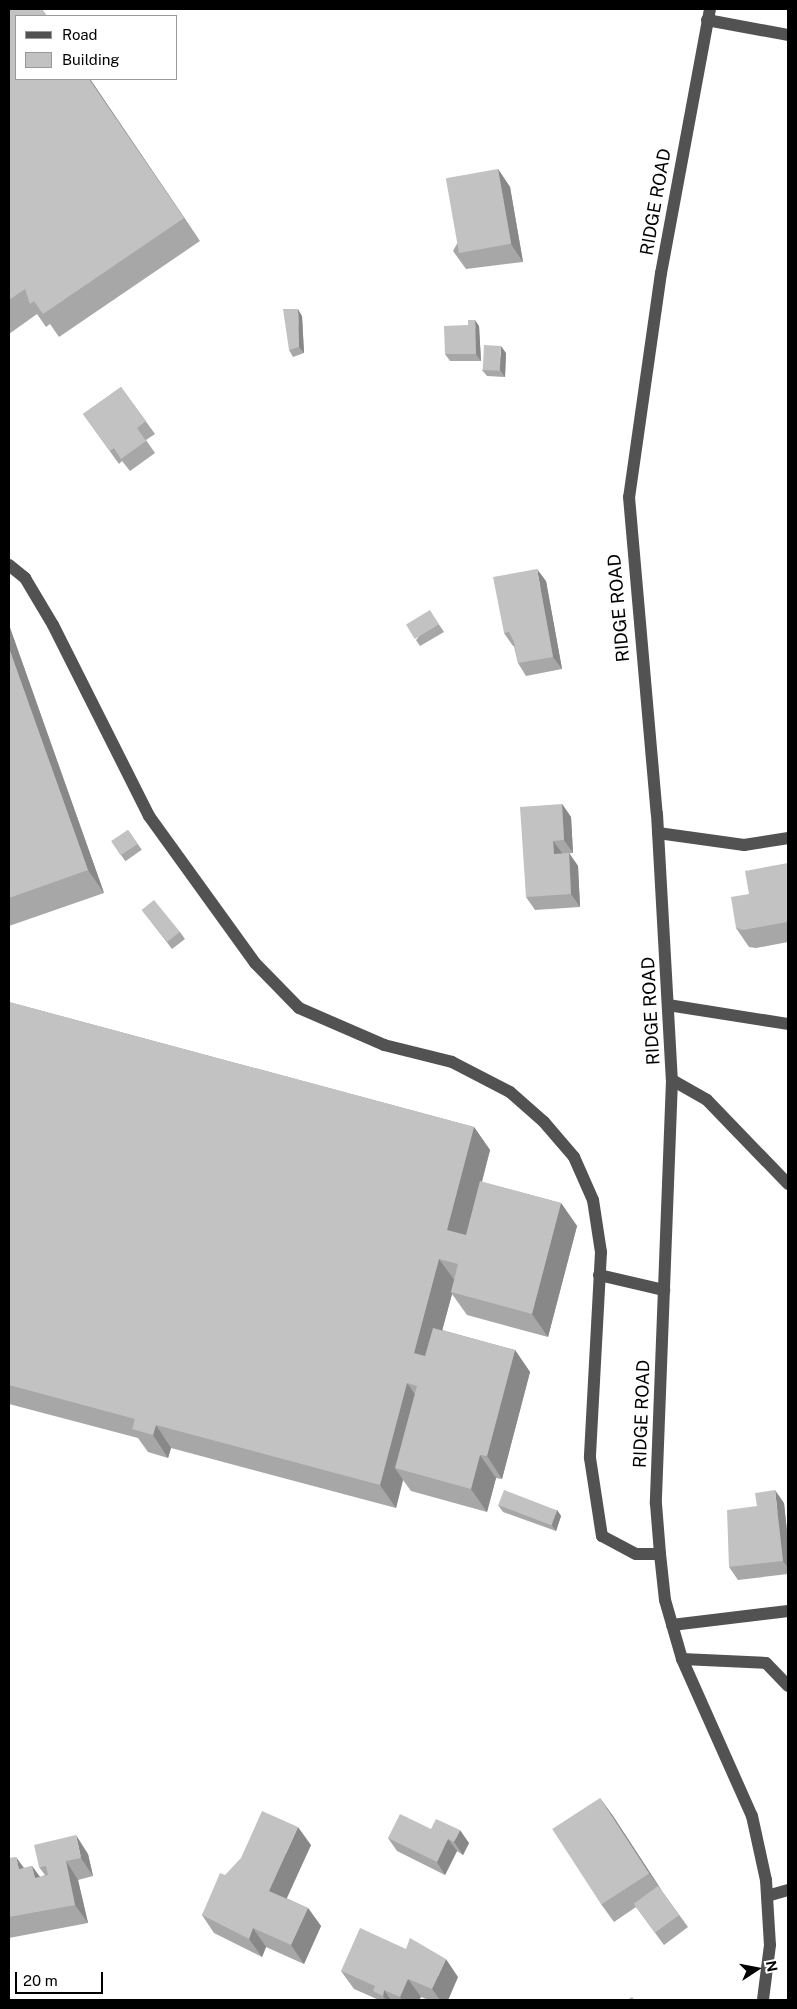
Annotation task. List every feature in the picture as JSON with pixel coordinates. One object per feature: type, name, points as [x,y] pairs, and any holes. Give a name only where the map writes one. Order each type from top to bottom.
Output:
[{"type":"street","points":[[708,15],[788,36]]},
{"type":"street","name":"RIDGE ROAD","points":[[708,15],[661,273],[628,497],[658,833],[672,1080],[656,1504],[660,1554],[672,1625],[682,1660],[752,1816],[767,1896],[770,1945],[763,2000]]},
{"type":"street","points":[[9,565],[25,578],[53,624],[149,816],[255,963],[299,1008],[384,1044],[452,1062],[510,1092],[544,1122],[574,1157],[593,1200],[599,1275],[590,1458],[602,1536],[636,1554],[660,1554]]},
{"type":"street","points":[[658,833],[744,844],[788,838]]},
{"type":"street","points":[[668,1005],[788,1024]]},
{"type":"street","points":[[672,1080],[707,1100],[788,1184]]},
{"type":"street","points":[[599,1275],[664,1290]]},
{"type":"street","points":[[672,1625],[788,1611]]},
{"type":"street","points":[[682,1660],[766,1663],[788,1686]]},
{"type":"street","points":[[767,1896],[788,1890]]},
{"type":"building","points":[[9,9],[42,9],[46,15],[15,15],[15,80],[90,80],[184,218],[43,314],[34,301],[30,304],[25,289],[9,300]]},
{"type":"building","points":[[498,169],[511,244],[459,253],[446,178]]},
{"type":"building","points":[[283,309],[298,309],[299,347],[289,350]]},
{"type":"building","points":[[468,320],[475,320],[476,354],[445,354],[444,326],[468,325]]},
{"type":"building","points":[[484,345],[501,346],[500,371],[483,370]]},
{"type":"building","points":[[121,387],[146,421],[137,428],[146,441],[121,459],[114,448],[110,451],[83,414]]},
{"type":"building","points":[[537,569],[553,657],[518,663],[514,642],[509,632],[504,633],[493,577]]},
{"type":"building","points":[[430,610],[439,625],[415,639],[406,624]]},
{"type":"building","points":[[9,648],[88,870],[9,898]]},
{"type":"building","points":[[562,804],[564,840],[553,841],[554,854],[569,853],[571,894],[526,897],[520,807]]},
{"type":"building","points":[[128,830],[137,844],[120,855],[111,841]]},
{"type":"building","points":[[788,863],[788,930],[787,922],[743,930],[736,928],[731,897],[749,894],[745,871]]},
{"type":"building","points":[[154,900],[180,932],[167,942],[142,910]]},
{"type":"building","points":[[9,1002],[474,1127],[447,1230],[466,1235],[480,1181],[561,1203],[532,1314],[451,1292],[458,1264],[439,1259],[414,1353],[425,1356],[433,1328],[515,1350],[487,1456],[480,1455],[471,1489],[395,1468],[417,1386],[407,1383],[380,1485],[156,1425],[153,1435],[132,1429],[135,1419],[9,1385]]},
{"type":"building","points":[[504,1490],[557,1510],[551,1525],[498,1505]]},
{"type":"building","points":[[775,1490],[783,1561],[729,1567],[727,1510],[757,1506],[755,1493]]},
{"type":"building","points":[[600,1798],[649,1873],[601,1905],[552,1829]]},
{"type":"building","points":[[262,1811],[298,1827],[269,1891],[308,1908],[291,1945],[253,1928],[249,1939],[202,1915],[220,1873],[225,1875],[241,1858]]},
{"type":"building","points":[[400,1814],[431,1829],[436,1819],[460,1830],[454,1842],[448,1839],[437,1862],[388,1838]]},
{"type":"building","points":[[76,1835],[81,1858],[66,1861],[75,1905],[9,1917],[9,1858],[16,1857],[19,1869],[32,1866],[35,1878],[48,1875],[46,1866],[39,1867],[34,1845]]},
{"type":"building","points":[[658,1886],[679,1915],[655,1933],[634,1904]]},
{"type":"building","points":[[360,1928],[406,1949],[410,1938],[446,1959],[432,1989],[408,1979],[400,1997],[384,1990],[383,1996],[373,1991],[375,1986],[341,1971]]}]
